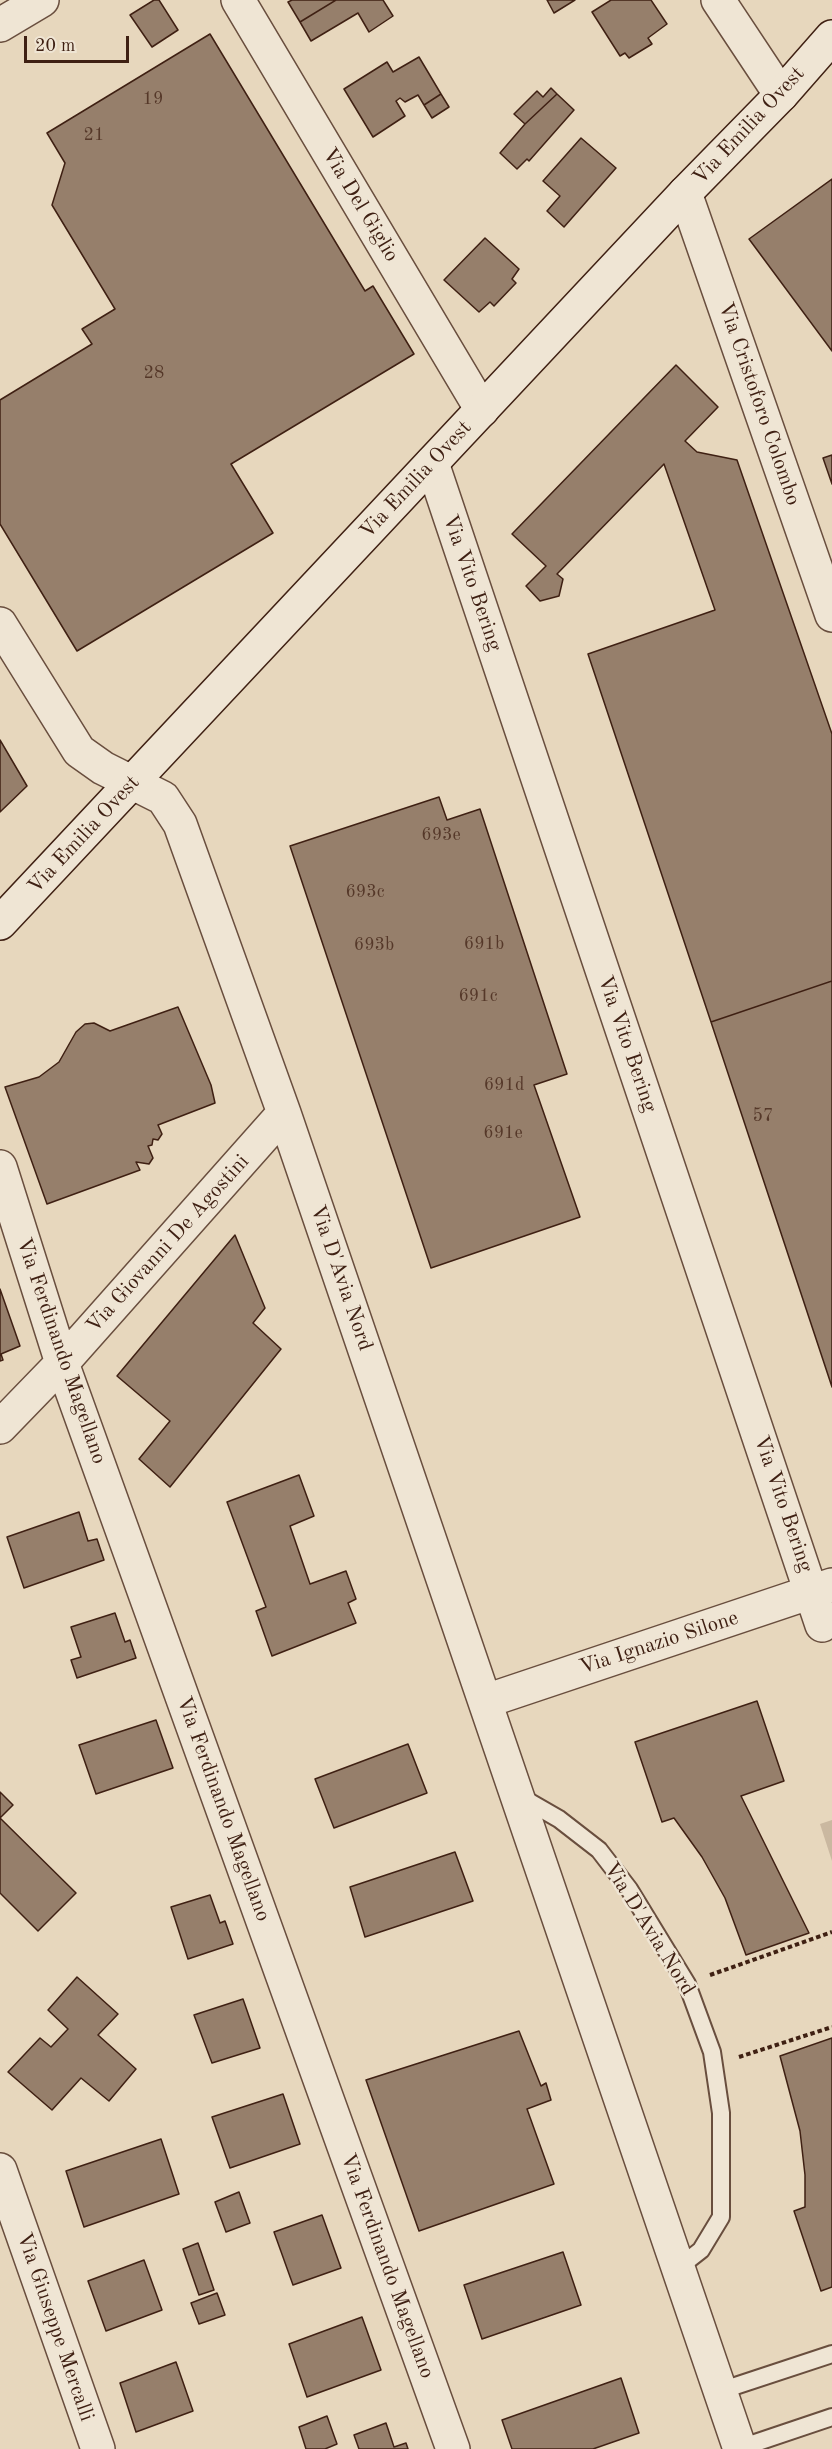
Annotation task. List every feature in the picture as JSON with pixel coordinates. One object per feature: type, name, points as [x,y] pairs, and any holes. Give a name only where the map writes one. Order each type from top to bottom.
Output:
[{"type":"street","points":[[0,25],[42,0]]},
{"type":"street","name":"Via Del Giglio","points":[[238,0],[482,410]]},
{"type":"street","points":[[718,0],[781,95]]},
{"type":"street","name":"Via Emilia Ovest","points":[[0,923],[685,193],[781,95],[832,37]]},
{"type":"street","name":"Via Cristoforo Colombo","points":[[685,193],[832,615]]},
{"type":"street","name":"Via Vito Bering","points":[[432,464],[822,1589],[822,1624]]},
{"type":"street","name":"Via D'Avia Nord","points":[[0,624],[79,751],[103,768],[163,798],[180,824],[284,1113],[740,2449]]},
{"type":"street","name":"Via Giovanni De Agostini","points":[[0,1427],[62,1363],[284,1113]]},
{"type":"street","name":"Via Ferdinando Magellano","points":[[0,1167],[62,1363],[453,2449]]},
{"type":"street","name":"Via Ignazio Silone","points":[[486,1701],[822,1589]]},
{"type":"street","name":"Via Giuseppe Mercalli","points":[[0,2170],[98,2449]]},
{"type":"lane","name":"Via D'Avia Nord","points":[[518,1795],[559,1819],[599,1850],[629,1888],[687,1984],[712,2052],[721,2113],[722,2217],[701,2250],[678,2268]]},
{"type":"lane","points":[[720,2391],[832,2354]]},
{"type":"lane","points":[[740,2449],[832,2417]]},
{"type":"path","points":[[687,1984],[832,1932]]},
{"type":"path","points":[[714,2065],[832,2027]]},
{"type":"shaded area","points":[[832,1820],[832,1861],[820,1824]]},
{"type":"building","points":[[154,0],[159,0],[178,30],[152,47],[130,15]]},
{"type":"building","points":[[292,0],[336,0],[300,22],[288,2]]},
{"type":"building","points":[[336,0],[383,0],[393,16],[369,32],[358,13],[311,41],[300,22]]},
{"type":"building","points":[[547,0],[575,0],[554,13]]},
{"type":"building","points":[[611,0],[651,0],[667,24],[648,38],[652,44],[629,58],[625,53],[620,56],[592,12]]},
{"type":"building","points":[[210,34],[365,291],[373,286],[414,354],[231,464],[273,533],[77,651],[0,524],[0,400],[92,344],[82,329],[115,309],[52,205],[65,163],[47,133]]},
{"type":"building","points":[[419,57],[441,94],[424,105],[418,95],[405,102],[400,98],[396,101],[405,116],[373,137],[344,89],[387,62],[393,72]]},
{"type":"building","points":[[551,88],[557,94],[525,124],[514,114],[537,91],[543,97]]},
{"type":"building","points":[[441,94],[449,107],[432,118],[424,105]]},
{"type":"building","points":[[557,94],[574,110],[529,161],[527,159],[517,169],[500,153],[525,124]]},
{"type":"building","points":[[581,138],[616,168],[564,227],[547,211],[560,196],[543,181]]},
{"type":"building","points":[[832,179],[832,351],[749,239]]},
{"type":"building","points":[[485,238],[519,269],[512,279],[516,283],[494,306],[490,302],[479,312],[444,280]]},
{"type":"building","points":[[676,365],[718,407],[685,441],[697,452],[737,460],[832,734],[832,981],[711,1022],[588,654],[715,610],[664,464],[557,574],[563,579],[559,596],[540,601],[526,586],[546,566],[512,534]]},
{"type":"building","points":[[832,455],[832,484],[823,458]]},
{"type":"building","points":[[0,740],[27,786],[0,812]]},
{"type":"building","points":[[439,797],[447,820],[480,809],[567,1074],[534,1085],[580,1217],[431,1268],[290,846]]},
{"type":"building","points":[[832,981],[832,1387],[711,1022]]},
{"type":"building","points":[[178,1007],[211,1085],[215,1103],[158,1125],[162,1134],[158,1140],[153,1139],[152,1145],[148,1146],[153,1158],[149,1164],[136,1162],[140,1170],[47,1204],[5,1087],[39,1077],[59,1062],[76,1032],[85,1024],[94,1023],[110,1031]]},
{"type":"building","points":[[235,1235],[265,1308],[253,1323],[281,1349],[170,1487],[139,1459],[170,1421],[117,1376]]},
{"type":"building","points":[[0,1289],[20,1346],[1,1354],[3,1360],[0,1361]]},
{"type":"building","points":[[299,1475],[314,1516],[290,1526],[310,1584],[346,1571],[356,1599],[348,1603],[356,1623],[272,1656],[256,1611],[266,1607],[227,1502]]},
{"type":"building","points":[[79,1512],[88,1541],[97,1539],[104,1560],[24,1588],[7,1537]]},
{"type":"building","points":[[115,1613],[125,1642],[130,1640],[136,1658],[77,1678],[71,1660],[81,1657],[71,1627]]},
{"type":"building","points":[[757,1701],[784,1781],[741,1796],[809,1933],[746,1955],[725,1898],[702,1857],[674,1818],[662,1822],[635,1742]]},
{"type":"building","points":[[156,1720],[173,1768],[96,1794],[79,1745]]},
{"type":"building","points":[[408,1744],[427,1793],[334,1828],[315,1779]]},
{"type":"building","points":[[0,1792],[13,1805],[0,1818]]},
{"type":"building","points":[[0,1818],[76,1893],[38,1931],[0,1893]]},
{"type":"building","points":[[455,1852],[473,1901],[365,1937],[350,1887]]},
{"type":"building","points":[[210,1895],[220,1923],[225,1921],[233,1944],[188,1959],[171,1907]]},
{"type":"building","points":[[77,1977],[118,2014],[98,2035],[136,2069],[109,2101],[81,2078],[52,2110],[8,2072],[40,2038],[51,2047],[68,2029],[48,2010]]},
{"type":"building","points":[[243,1999],[260,2048],[212,2063],[194,2015]]},
{"type":"building","points":[[519,2031],[541,2086],[546,2083],[551,2100],[527,2109],[554,2184],[419,2231],[366,2080]]},
{"type":"building","points":[[832,2038],[832,2287],[821,2291],[794,2211],[805,2207],[805,2175],[800,2131],[780,2056]]},
{"type":"building","points":[[283,2094],[300,2144],[230,2168],[212,2117]]},
{"type":"building","points":[[161,2139],[179,2194],[84,2227],[66,2171]]},
{"type":"building","points":[[239,2192],[250,2223],[226,2232],[215,2202]]},
{"type":"building","points":[[322,2215],[341,2268],[293,2285],[274,2232]]},
{"type":"building","points":[[198,2243],[214,2290],[199,2295],[183,2249]]},
{"type":"building","points":[[563,2252],[581,2305],[482,2339],[464,2285]]},
{"type":"building","points":[[144,2260],[162,2310],[106,2331],[88,2281]]},
{"type":"building","points":[[217,2293],[225,2315],[199,2324],[191,2303]]},
{"type":"building","points":[[362,2317],[381,2370],[307,2397],[289,2344]]},
{"type":"building","points":[[176,2362],[193,2411],[136,2432],[120,2383]]},
{"type":"building","points":[[621,2378],[639,2433],[593,2449],[512,2449],[502,2420]]},
{"type":"building","points":[[327,2416],[337,2444],[325,2449],[306,2449],[299,2427]]},
{"type":"building","points":[[386,2423],[394,2447],[406,2443],[408,2449],[359,2449],[354,2435]]}]
